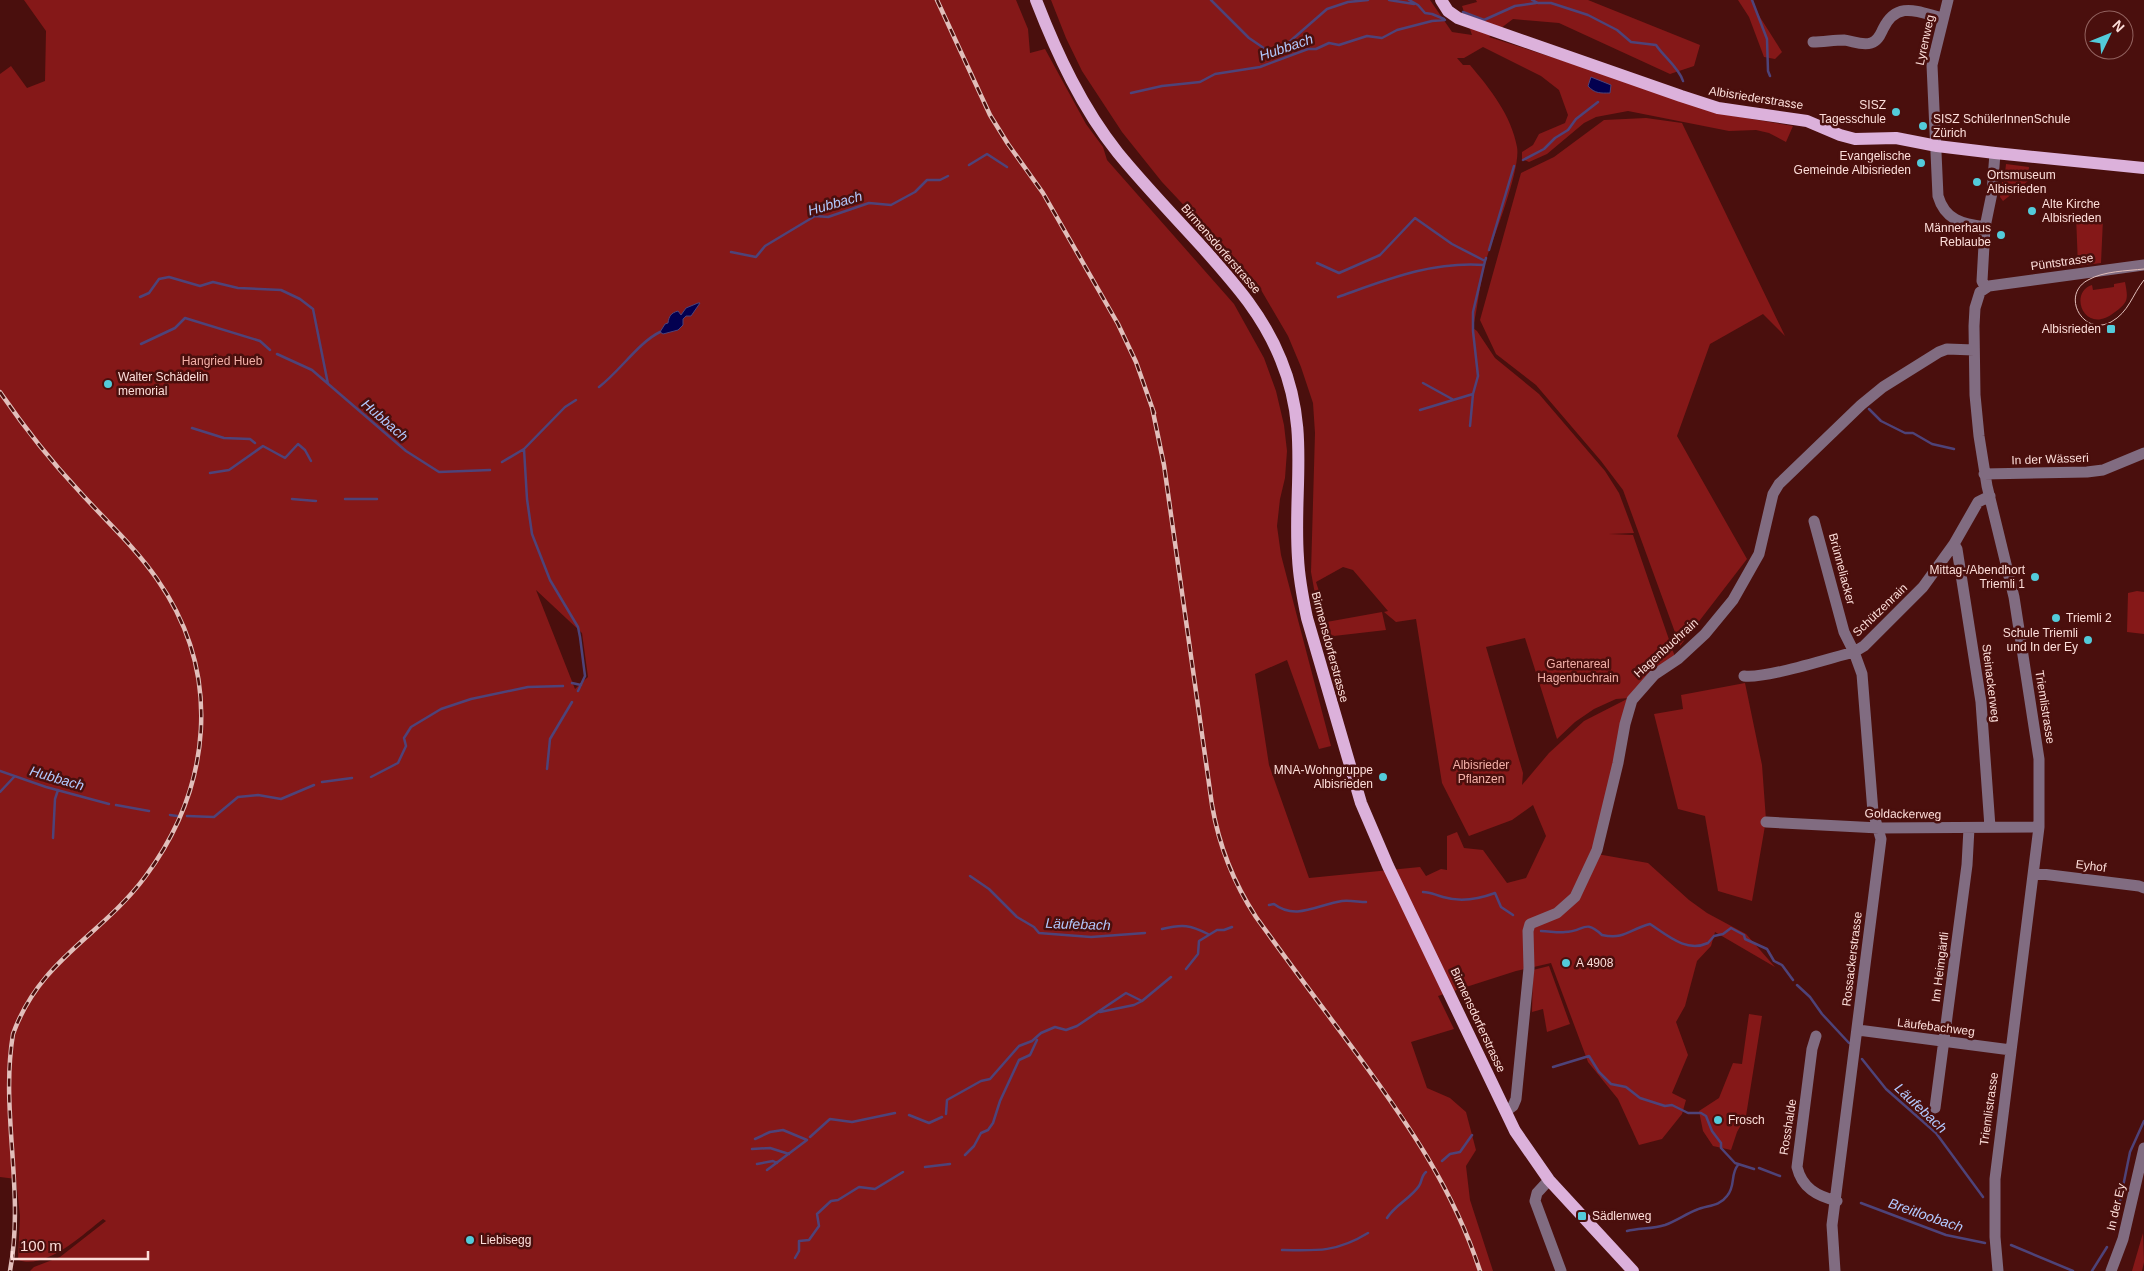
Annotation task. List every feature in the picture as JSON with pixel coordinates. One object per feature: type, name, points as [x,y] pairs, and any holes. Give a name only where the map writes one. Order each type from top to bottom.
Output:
[{"type":"main road","name":"Birmensdorferstrasse","points":[[1036,0],[1049,35],[1093,117],[1143,183],[1244,295],[1259,316],[1282,361],[1294,401],[1299,440],[1297,548],[1306,618],[1350,770],[1372,832],[1525,1148],[1548,1180],[1633,1271]]},
{"type":"main road","name":"Albisriederstrasse","points":[[1441,0],[1448,11],[1458,18],[1700,103],[1808,121],[1840,135],[1855,139],[1896,138],[1937,146],[2144,168]]},
{"type":"street","name":"Lyrenweg","points":[[1948,0],[1932,64],[1938,196],[1940,204],[1955,221],[1985,227]]},
{"type":"street","points":[[1813,42],[1844,40],[1864,44],[1873,43],[1880,36],[1891,15],[1900,10],[1909,10],[1943,18]]},
{"type":"street","name":"Triemlistrasse","points":[[1995,153],[1992,193],[1985,227],[1982,281],[1985,288],[1980,292],[1975,308],[1975,395],[1984,474],[2014,597],[2039,759],[2039,827],[1995,1178],[1995,1237],[1998,1271]]},
{"type":"street","name":"Püntstrasse","points":[[1985,288],[2144,265]]},
{"type":"street","name":"Hagenbuchrain","points":[[1506,1111],[1513,1106],[1516,1099],[1530,968],[1528,930],[1530,924],[1557,912],[1569,904],[1587,875],[1600,838],[1632,700],[1654,675],[1678,659],[1705,634],[1733,600],[1759,554],[1773,494],[1787,474],[1854,410],[1883,387],[1939,352],[1947,349],[1974,350]]},
{"type":"street","name":"In der Wässeri","points":[[1984,474],[2095,471],[2123,463],[2144,453]]},
{"type":"street","name":"Schützenrain","points":[[1744,676],[1752,677],[1854,652],[1880,631],[1924,587],[1954,544],[1978,502],[1990,496]]},
{"type":"street","name":"Brünneliacker","points":[[1814,521],[1844,632],[1854,652]]},
{"type":"street","name":"Steinackerweg","points":[[1954,544],[1957,548],[1980,694],[1990,828]]},
{"type":"street","name":"Rossackerstrasse","points":[[1836,1271],[1832,1225],[1881,839],[1873,812],[1862,674],[1854,652]]},
{"type":"street","name":"Goldackerweg","points":[[1766,822],[1879,828],[2039,827]]},
{"type":"street","name":"Im Heimgärtli","points":[[1935,1108],[1967,865],[1969,828]]},
{"type":"street","name":"Eyhof","points":[[2034,874],[2144,888]]},
{"type":"street","name":"Läufebachweg","points":[[1858,1030],[2011,1050]]},
{"type":"street","name":"Rosshalde","points":[[1816,1036],[1812,1049],[1797,1167],[1799,1176],[1805,1186],[1816,1194],[1836,1201]]},
{"type":"street","name":"In der Ey","points":[[2111,1271],[2124,1239],[2144,1148]]},
{"type":"street","points":[[1548,1180],[1537,1193],[1535,1201],[1561,1271]]},
{"type":"green space","points":[[24,0],[1016,0],[1028,29],[1030,53],[1045,49],[1086,124],[1103,147],[1107,160],[1234,304],[1264,358],[1276,391],[1284,425],[1287,451],[1285,478],[1277,526],[1281,555],[1331,746],[1319,749],[1287,660],[1255,674],[1269,765],[1309,878],[1420,867],[1426,876],[1441,869],[1447,870],[1447,836],[1457,832],[1464,848],[1483,850],[1507,883],[1526,878],[1546,836],[1533,805],[1512,820],[1469,836],[1442,783],[1416,619],[1396,622],[1384,612],[1388,611],[1353,570],[1343,567],[1316,582],[1321,600],[1318,611],[1311,572],[1315,433],[1313,403],[1288,336],[1257,283],[1162,182],[1122,132],[1082,71],[1051,0],[1430,0],[1452,32],[1472,35],[1462,6],[1477,2],[1476,0],[1588,0],[1700,45],[1694,66],[1670,74],[1559,23],[1513,19],[1489,37],[1716,113],[1793,126],[1786,142],[1769,133],[1756,130],[1729,131],[1628,111],[1596,117],[1584,123],[1547,154],[1529,162],[1522,159],[1522,152],[1533,145],[1539,134],[1565,123],[1568,115],[1559,90],[1541,76],[1483,47],[1464,58],[1457,58],[1463,65],[1470,65],[1493,93],[1510,124],[1517,147],[1515,170],[1487,257],[1473,328],[1495,358],[1539,394],[1605,471],[1619,493],[1634,533],[1609,534],[1633,535],[1675,657],[1629,698],[1616,699],[1594,709],[1575,722],[1557,739],[1525,638],[1486,647],[1523,773],[1522,785],[1549,753],[1584,721],[1627,699],[1597,854],[1648,863],[1689,900],[1707,913],[1746,934],[1775,967],[1715,932],[1711,946],[1697,961],[1685,1006],[1676,1022],[1688,1055],[1672,1093],[1686,1100],[1682,1114],[1662,1139],[1639,1145],[1618,1099],[1588,1062],[1551,963],[1516,971],[1438,996],[1454,1029],[1411,1042],[1427,1088],[1450,1098],[1466,1112],[1476,1150],[1466,1166],[1470,1200],[1493,1271],[30,1271],[34,1267],[60,1257],[106,1221],[103,1219],[74,1242],[52,1256],[29,1262],[18,1260],[20,1216],[16,1179],[0,1177],[0,74],[11,66],[27,88],[45,81],[46,31]],"holes":[[[536,590],[582,633],[588,677],[575,689]]]},
{"type":"green space","points":[[1738,0],[1753,0],[1758,14],[1782,52],[1775,59],[1764,57],[1749,17]]},
{"type":"green space","points":[[1646,118],[1682,123],[1785,336],[1763,314],[1710,344],[1677,436],[1747,559],[1680,646],[1623,490],[1601,461],[1536,385],[1496,354],[1480,320],[1521,173],[1554,157],[1604,120]]},
{"type":"green space","points":[[2006,164],[2029,167],[2028,181],[2003,201],[2000,197]]},
{"type":"green space","points":[[2076,215],[2103,219],[2101,263],[2078,266]]},
{"type":"green space","points":[[2125,282],[2127,292],[2125,302],[2115,312],[2104,318],[2095,319],[2088,316],[2083,310],[2081,296],[2085,289],[2092,285],[2093,290],[2114,287],[2114,284]]},
{"type":"green space","points":[[2144,592],[2144,634],[2127,632],[2128,593]]},
{"type":"green space","points":[[1382,612],[1386,630],[1325,637],[1321,623]]},
{"type":"green space","points":[[1745,683],[1762,765],[1766,820],[1752,901],[1718,891],[1705,816],[1678,809],[1654,714],[1683,709],[1681,695]]},
{"type":"green space","points":[[1549,966],[1570,1024],[1547,1032],[1543,1009],[1532,1012],[1533,970]]},
{"type":"green space","points":[[1749,1014],[1762,1016],[1746,1116],[1737,1132],[1731,1150],[1713,1146],[1703,1131],[1699,1111],[1719,1098],[1733,1063],[1742,1064]]},
{"type":"green space","points":[[2143,1233],[2144,1262],[2142,1271],[2132,1271]]},
{"type":"shaded area","points":[[1591,77],[1611,85],[1610,93],[1591,89],[1588,86]]},
{"type":"shaded area","points":[[700,303],[691,316],[686,316],[683,319],[683,325],[678,330],[663,334],[660,332],[665,324],[668,323],[672,314],[678,311],[681,315],[686,308]]},
{"type":"waterway","points":[[1211,0],[1249,38],[1271,53],[1280,50],[1327,9],[1348,2],[1368,0]]},
{"type":"waterway","points":[[1389,0],[1414,4]]},
{"type":"waterway","points":[[1409,0],[1418,5],[1425,13],[1444,19]]},
{"type":"waterway","points":[[1532,0],[1538,3],[1551,3],[1588,15],[1617,30],[1631,42],[1656,45],[1683,81]]},
{"type":"waterway","points":[[1752,0],[1767,39],[1768,71],[1770,76]]},
{"type":"waterway","name":"Hubbach","points":[[1463,12],[1484,20],[1515,6],[1536,3]]},
{"type":"waterway","name":"Hubbach","points":[[1131,93],[1162,86],[1200,82],[1215,74],[1260,67],[1329,43],[1339,45],[1367,36],[1382,38],[1397,30],[1432,21],[1445,20]]},
{"type":"waterway","points":[[1523,160],[1544,149],[1555,138],[1568,130],[1576,119],[1598,102]]},
{"type":"waterway","name":"Hubbach","points":[[969,165],[987,154],[1007,167]]},
{"type":"waterway","points":[[1489,250],[1514,166]]},
{"type":"waterway","name":"Hubbach","points":[[731,252],[756,257],[765,246],[815,216],[828,217],[869,203],[891,205],[915,192],[927,180],[940,180],[948,176]]},
{"type":"waterway","points":[[1317,263],[1339,273],[1380,255],[1415,218],[1452,244],[1485,261],[1486,258]]},
{"type":"waterway","points":[[1470,426],[1473,394],[1478,376],[1473,312],[1485,261]]},
{"type":"waterway","points":[[1338,297],[1392,278],[1428,269],[1446,266],[1484,265]]},
{"type":"waterway","points":[[140,297],[149,293],[159,279],[169,277],[200,286],[213,282],[238,288],[281,290],[300,299],[313,309],[328,384]]},
{"type":"waterway","points":[[141,344],[175,328],[185,318],[260,341],[270,350]]},
{"type":"waterway","name":"Hubbach","points":[[599,387],[644,343],[660,332]]},
{"type":"waterway","name":"Hubbach","points":[[277,354],[312,370],[406,451],[439,472],[490,470]]},
{"type":"waterway","points":[[1423,383],[1452,399]]},
{"type":"waterway","points":[[1420,410],[1473,394]]},
{"type":"waterway","name":"Hubbach","points":[[502,462],[524,449],[565,407],[576,400]]},
{"type":"waterway","points":[[1869,409],[1881,421],[1905,433],[1913,433],[1932,444],[1954,449]]},
{"type":"waterway","points":[[192,428],[224,438],[250,439],[255,443]]},
{"type":"waterway","points":[[210,473],[229,470],[263,446],[285,458],[298,444],[305,450],[311,461]]},
{"type":"waterway","name":"Hubbach","points":[[524,449],[527,499],[532,534],[550,580],[578,627],[585,676],[578,691]]},
{"type":"waterway","points":[[292,499],[316,501]]},
{"type":"waterway","points":[[345,499],[377,499]]},
{"type":"waterway","name":"Hubbach","points":[[572,683],[581,685]]},
{"type":"waterway","name":"Hubbach","points":[[371,777],[398,763],[406,746],[404,738],[411,727],[441,709],[471,699],[528,687],[563,686]]},
{"type":"waterway","name":"Hubbach","points":[[547,769],[550,739],[572,702]]},
{"type":"waterway","name":"Hubbach","points":[[0,771],[46,787],[109,804]]},
{"type":"waterway","points":[[0,792],[14,777]]},
{"type":"waterway","name":"Hubbach","points":[[322,782],[352,778]]},
{"type":"waterway","name":"Hubbach","points":[[187,816],[214,817],[238,797],[258,795],[281,799],[314,785]]},
{"type":"waterway","points":[[53,838],[55,799],[58,790]]},
{"type":"waterway","name":"Hubbach","points":[[116,805],[149,811]]},
{"type":"waterway","name":"Hubbach","points":[[170,815],[177,816]]},
{"type":"waterway","name":"Läufebach","points":[[970,876],[989,889],[1017,917],[1034,927],[1039,933],[1091,937],[1145,933]]},
{"type":"waterway","name":"Läufebach","points":[[1423,892],[1449,899],[1463,900],[1495,893],[1501,907],[1513,915]]},
{"type":"waterway","name":"Läufebach","points":[[1269,905],[1274,904],[1282,909],[1299,911],[1342,901],[1366,902]]},
{"type":"waterway","name":"Läufebach","points":[[1541,931],[1559,932],[1591,927],[1602,935],[1616,936],[1650,924],[1677,941],[1692,946],[1700,946],[1708,943],[1714,936],[1723,934],[1731,928],[1744,935],[1745,939],[1767,949],[1774,961],[1782,965],[1793,980]]},
{"type":"waterway","name":"Läufebach","points":[[1162,929],[1186,926],[1208,934]]},
{"type":"waterway","name":"Läufebach","points":[[1186,969],[1198,954],[1199,941],[1217,930],[1232,927]]},
{"type":"waterway","name":"Läufebach","points":[[946,1114],[947,1100],[981,1081],[990,1079],[1019,1046],[1032,1041],[1041,1033],[1055,1027],[1066,1030],[1077,1026],[1126,993],[1142,1001],[1171,977]]},
{"type":"waterway","name":"Läufebach","points":[[1797,985],[1810,997],[1822,1014],[1849,1043]]},
{"type":"waterway","name":"Läufebach","points":[[1100,1012],[1134,1005],[1142,1001]]},
{"type":"waterway","name":"Läufebach","points":[[965,1155],[974,1146],[981,1133],[988,1130],[993,1123],[1000,1101],[1019,1060],[1030,1055],[1037,1040]]},
{"type":"waterway","name":"Breitloobach","points":[[1553,1067],[1589,1056],[1599,1072],[1611,1084],[1626,1087],[1640,1098],[1665,1106],[1672,1105],[1688,1113],[1701,1113],[1706,1116],[1712,1131],[1721,1143],[1721,1148],[1735,1163],[1754,1169]]},
{"type":"waterway","name":"Läufebach","points":[[1862,1059],[1886,1089],[1936,1133],[1983,1197]]},
{"type":"waterway","name":"Läufebach","points":[[810,1137],[830,1119],[852,1122],[895,1113]]},
{"type":"waterway","name":"Läufebach","points":[[909,1115],[929,1123],[942,1117]]},
{"type":"waterway","points":[[2114,1231],[2130,1152],[2144,1121]]},
{"type":"waterway","name":"Läufebach","points":[[755,1139],[770,1132],[783,1130],[807,1140],[767,1170]]},
{"type":"waterway","name":"Breitloobach","points":[[1442,1161],[1450,1154],[1460,1152],[1472,1135]]},
{"type":"waterway","points":[[752,1149],[770,1148],[789,1154]]},
{"type":"waterway","points":[[757,1164],[773,1161],[777,1163]]},
{"type":"waterway","name":"Läufebach","points":[[925,1167],[950,1164]]},
{"type":"waterway","points":[[1627,1231],[1665,1225],[1700,1208],[1724,1200],[1730,1192],[1734,1172],[1738,1165]]},
{"type":"waterway","name":"Breitloobach","points":[[1759,1168],[1780,1176]]},
{"type":"waterway","name":"Läufebach","points":[[795,1258],[799,1251],[799,1241],[809,1240],[819,1226],[817,1214],[831,1201],[838,1200],[859,1187],[875,1189],[903,1172]]},
{"type":"waterway","name":"Breitloobach","points":[[1387,1218],[1394,1209],[1415,1191],[1426,1172]]},
{"type":"waterway","name":"Breitloobach","points":[[1861,1203],[1946,1235],[1985,1243]]},
{"type":"waterway","name":"Breitloobach","points":[[1282,1250],[1326,1249],[1346,1244],[1368,1233]]},
{"type":"waterway","name":"Läufebach","points":[[2011,1245],[2073,1271]]},
{"type":"waterway","points":[[2092,1271],[2107,1247]]},
{"type":"tram line","points":[[2144,269],[2108,273],[2088,280],[2080,287],[2076,295],[2078,312],[2092,324],[2101,325],[2111,322],[2126,308],[2144,280]]},
{"type":"railway","points":[[937,0],[990,115],[1043,193],[1118,324],[1136,362],[1154,413]]},
{"type":"railway","points":[[0,392],[28,431],[68,479],[130,545],[157,579],[178,615],[192,653],[200,691],[201,730],[196,768],[184,806],[167,842],[145,877],[128,898],[72,950],[39,986],[25,1008],[13,1034],[9,1093],[15,1212],[10,1271]]},
{"type":"railway","points":[[1152,407],[1164,465],[1212,805],[1228,863],[1240,891],[1256,917],[1376,1080],[1428,1158],[1457,1212],[1480,1271]]},
{"type":"place","name":"SISZ Tagesschule","points":[[1896,112]]},
{"type":"place","name":"SISZ SchülerInnenSchule Zürich","points":[[1923,126]]},
{"type":"place","name":"Evangelische Gemeinde Albisrieden","points":[[1921,163]]},
{"type":"place","name":"Ortsmuseum Albisrieden","points":[[1977,182]]},
{"type":"place","name":"Alte Kirche Albisrieden","points":[[2032,211]]},
{"type":"place","name":"Männerhaus Reblaube","points":[[2001,235]]},
{"type":"place","name":"Albisrieden","points":[[2111,329]]},
{"type":"place","name":"Walter Schädelin memorial","points":[[108,384]]},
{"type":"place","name":"Mittag-/Abendhort Triemli 1","points":[[2035,577]]},
{"type":"place","name":"Triemli 2","points":[[2056,618]]},
{"type":"place","name":"Schule Triemli und In der Ey","points":[[2088,640]]},
{"type":"place","name":"MNA-Wohngruppe Albisrieden","points":[[1383,777]]},
{"type":"place","name":"A 4908","points":[[1566,963]]},
{"type":"place","name":"Frosch","points":[[1718,1120]]},
{"type":"place","name":"Sädlenweg","points":[[1582,1216]]},
{"type":"place","name":"Liebisegg","points":[[470,1240]]},
{"type":"park label","name":"Hangried Hueb","points":[[222,361]]},
{"type":"park label","name":"Gartenareal Hagenbuchrain","points":[[1578,671]]},
{"type":"park label","name":"Albisrieder Pflanzen","points":[[1481,772]]}]
